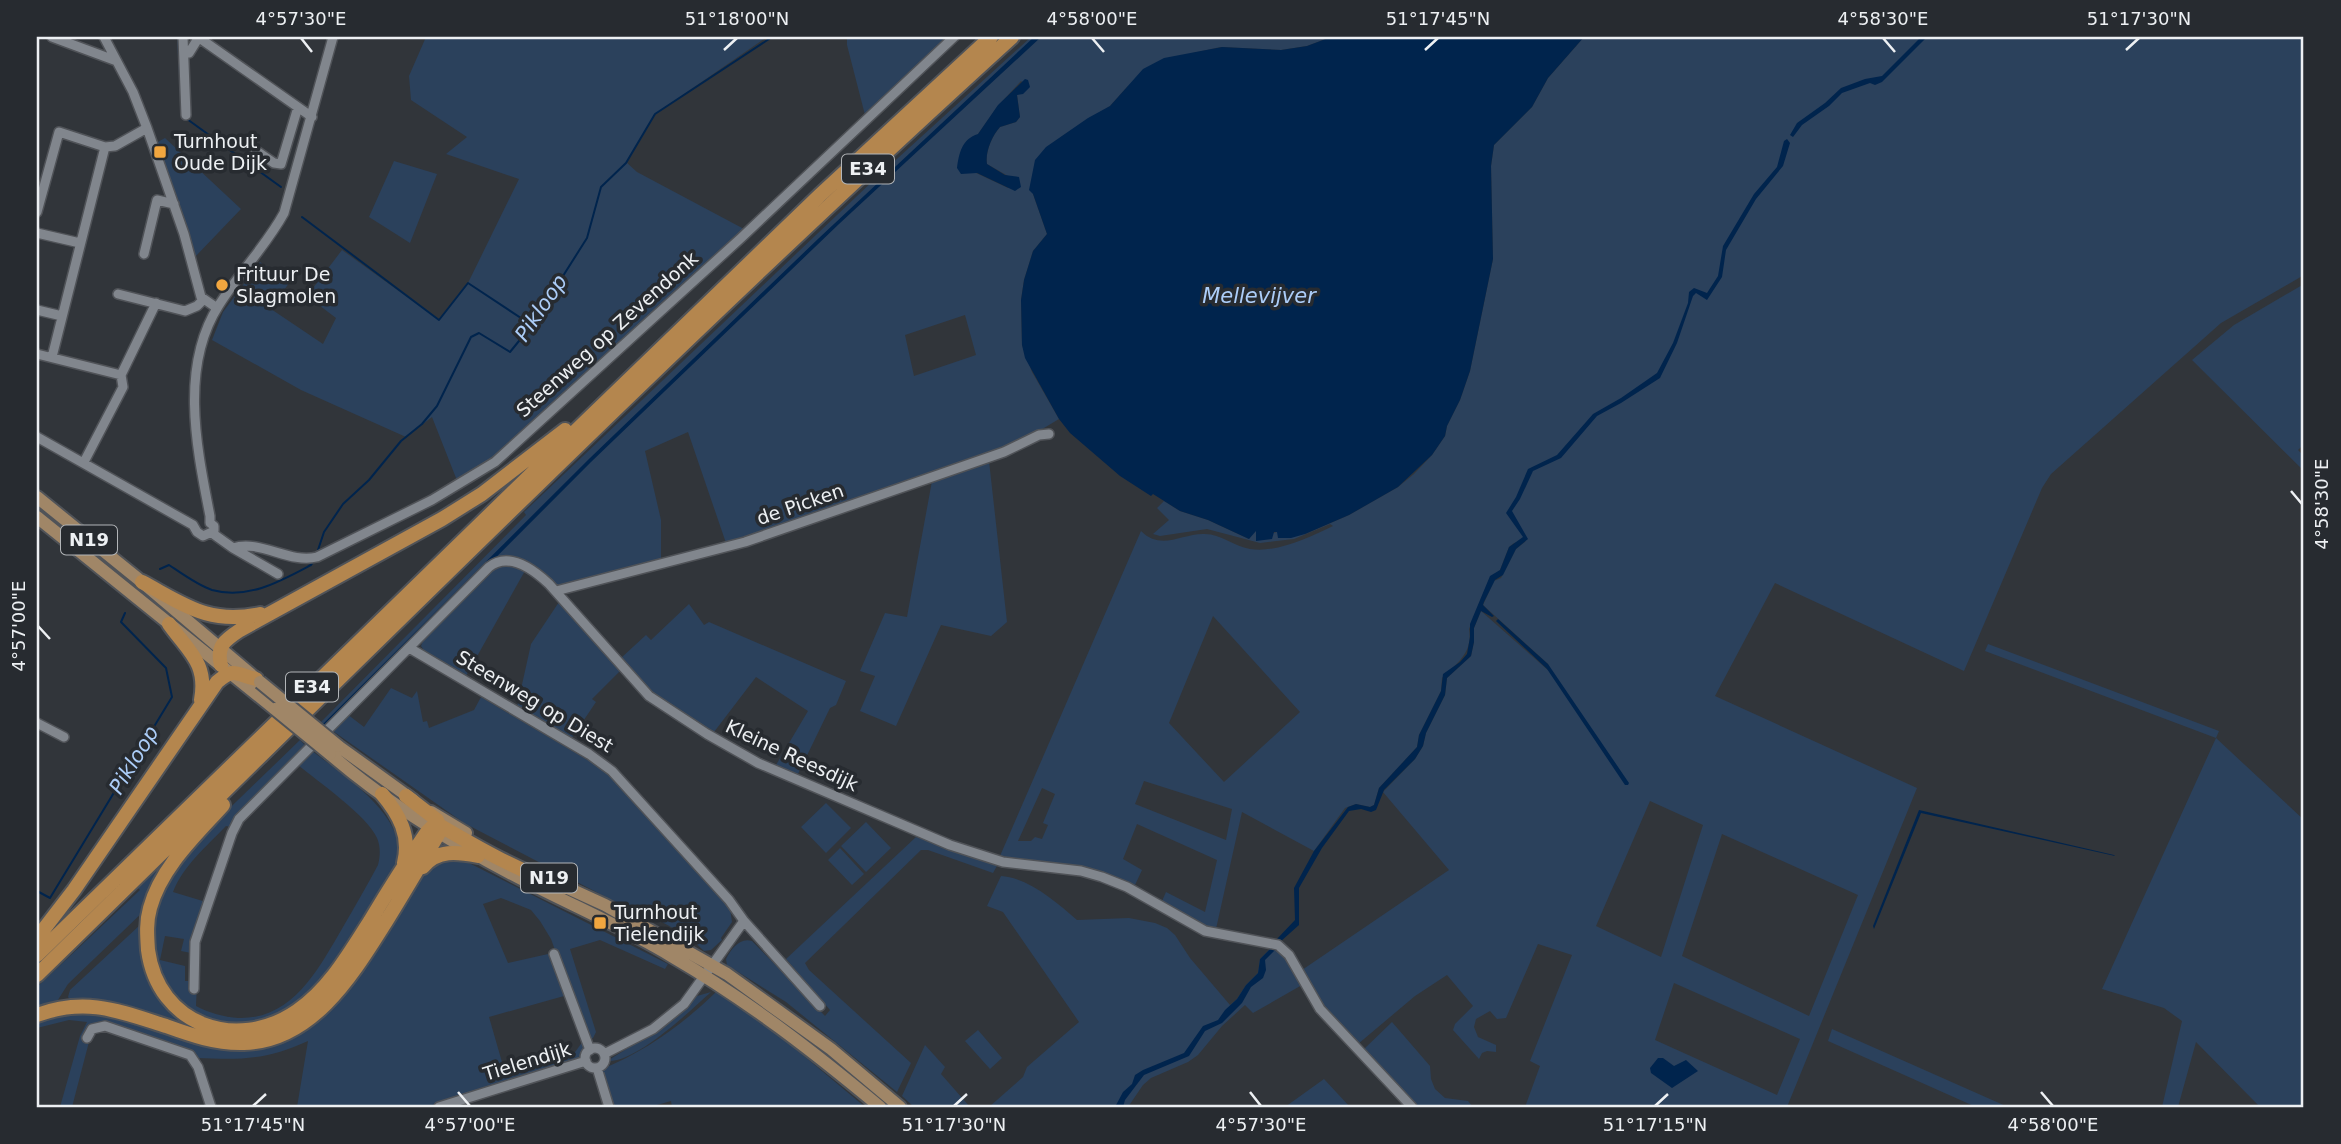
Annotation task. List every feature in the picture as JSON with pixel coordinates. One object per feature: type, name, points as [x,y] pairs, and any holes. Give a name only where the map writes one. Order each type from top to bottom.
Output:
[{"type":"highway","name":"E34","points":[[37,956],[588,419],[830,186],[991,37]]},
{"type":"highway","name":"E34","points":[[37,975],[830,205],[1012,37]]},
{"type":"highway","points":[[37,938],[74,890],[217,682],[225,668],[219,648],[223,641],[442,519],[482,494],[568,427],[588,419]]},
{"type":"highway","points":[[142,582],[184,607],[207,615],[234,618],[272,612]]},
{"type":"highway","points":[[169,624],[200,669],[203,684],[200,705]]},
{"type":"highway","points":[[225,668],[256,684]]},
{"type":"highway","points":[[270,747],[251,775],[166,873],[149,908],[146,928],[150,961],[160,988],[173,1005],[196,1021],[225,1030],[256,1030],[288,1017],[308,1003],[326,985],[408,873],[439,855],[459,852],[478,856]]},
{"type":"highway","points":[[382,794],[396,811],[404,832],[408,873]]},
{"type":"highway","points":[[37,1015],[75,1006],[105,1007],[212,1041],[244,1043],[270,1039],[306,1020],[337,993],[359,964],[408,873],[436,828],[437,820],[407,796]]},
{"type":"highway","points":[[436,828],[506,863],[566,887]]},
{"type":"main road","name":"N19","points":[[37,497],[219,648],[256,684],[382,794],[478,856],[629,932],[705,977],[796,1038],[880,1107]]},
{"type":"main road","name":"N19","points":[[37,517],[225,668]]},
{"type":"main road","name":"N19","points":[[334,750],[487,846],[605,905],[712,965],[790,1017],[900,1107]]},
{"type":"street","points":[[52,37],[114,60]]},
{"type":"street","points":[[104,37],[133,93],[147,128],[174,204],[203,300],[217,308]]},
{"type":"street","points":[[183,37],[186,115]]},
{"type":"street","points":[[189,53],[199,37],[312,117]]},
{"type":"street","points":[[209,529],[198,444],[195,391],[201,346],[217,308],[270,238],[284,213],[334,37]]},
{"type":"street","name":"Steenweg op Zevendonk","points":[[233,548],[258,548],[304,559],[317,557],[432,500],[495,462],[721,256],[954,37]]},
{"type":"street","points":[[255,150],[281,164],[298,107]]},
{"type":"street","points":[[37,212],[59,132],[105,147],[115,146],[147,128]]},
{"type":"street","points":[[51,357],[105,147]]},
{"type":"street","points":[[144,254],[157,200],[174,204]]},
{"type":"street","points":[[37,233],[80,243]]},
{"type":"street","points":[[118,294],[186,311],[203,300]]},
{"type":"street","points":[[84,462],[123,387],[121,375],[156,303]]},
{"type":"street","points":[[37,310],[62,316]]},
{"type":"street","points":[[37,354],[121,375]]},
{"type":"street","name":"de Picken","points":[[556,591],[745,542],[1004,452],[1039,435],[1049,434]]},
{"type":"street","points":[[37,437],[193,526],[209,529],[233,548],[278,574]]},
{"type":"street","name":"Kleine Reesdijk","points":[[194,989],[195,942],[239,819],[411,649],[489,567],[509,560],[530,569],[556,591],[649,696],[758,763],[950,845],[1003,862],[1081,871],[1102,877],[1127,887],[1211,933],[1269,941],[1278,945],[1289,955],[1320,1009],[1412,1107]]},
{"type":"street","name":"Steenweg op Diest","points":[[411,649],[589,754],[612,771],[729,900],[744,921],[820,1006]]},
{"type":"street","points":[[37,723],[64,737]]},
{"type":"street","points":[[604,1054],[628,1044],[665,1021],[688,999],[744,921]]},
{"type":"street","points":[[554,954],[590,1050]]},
{"type":"street","points":[[87,1038],[92,1029],[104,1026],[185,1053],[197,1064],[211,1107]]},
{"type":"street","name":"Tielendijk","points":[[598,1049],[604,1054],[603,1064],[597,1068],[591,1068],[586,1061],[590,1050],[598,1049]]},
{"type":"street","name":"Tielendijk","points":[[442,1107],[586,1061]]},
{"type":"street","points":[[597,1068],[610,1107]]},
{"type":"shaded area","points":[[426,37],[767,37],[655,114],[626,162],[637,172],[744,229],[502,452],[458,483],[432,417],[406,437],[301,390],[212,340],[223,312],[260,262],[289,283],[271,309],[323,344],[336,318],[307,296],[342,250],[439,320],[468,283],[519,179],[446,154],[467,137],[411,100],[409,76]]},
{"type":"shaded area","points":[[847,37],[948,37],[865,115]]},
{"type":"shaded area","points":[[1031,37],[1331,37],[1307,46],[1281,50],[1221,47],[1193,53],[1127,87],[1110,106],[1061,137],[1033,194],[1047,234],[1033,251],[1021,300],[1022,345],[1032,372],[1059,419],[1019,443],[726,543],[688,432],[645,451],[661,520],[661,562],[558,586],[518,561],[502,557],[493,559],[327,727],[321,722],[526,515],[524,512],[876,178]],"holes":[[[1021,81],[1029,87],[1017,95],[1020,117],[1016,122],[1000,127],[987,154],[987,164],[1008,176],[1008,188],[974,172],[978,134],[998,106]],[[965,315],[976,355],[914,376],[905,335]]]},
{"type":"shaded area","points":[[1584,37],[2304,37],[2304,275],[2221,323],[2051,474],[2042,488],[1964,671],[1775,583],[1715,696],[1917,788],[1787,1107],[1525,1107],[1540,1066],[1530,1061],[1572,955],[1538,944],[1506,1018],[1497,1019],[1490,1011],[1476,1019],[1474,1027],[1478,1037],[1496,1045],[1496,1052],[1482,1053],[1479,1059],[1453,1030],[1455,1024],[1473,1006],[1447,975],[1415,996],[1358,1044],[1320,1003],[1302,970],[1449,870],[1383,792],[1415,759],[1423,746],[1426,733],[1445,695],[1447,678],[1471,656],[1474,628],[1481,611],[1550,672],[1548,664],[1483,605],[1494,581],[1501,578],[1516,549],[1526,541],[1514,543],[1509,547],[1500,570],[1489,580],[1469,629],[1469,645],[1458,662],[1442,678],[1441,691],[1419,735],[1417,747],[1379,788],[1374,805],[1370,807],[1356,804],[1345,808],[1314,851],[1242,812],[1216,929],[1201,924],[1162,901],[1166,892],[1205,912],[1217,860],[1137,824],[1123,859],[1142,870],[1135,885],[1090,869],[1000,856],[1141,531],[1149,537],[1164,541],[1209,534],[1260,550],[1292,544],[1333,526],[1330,524],[1294,539],[1260,543],[1207,529],[1160,536],[1153,534],[1169,520],[1157,508],[1164,501],[1180,511],[1208,520],[1249,539],[1254,530],[1256,538],[1277,532],[1305,534],[1349,515],[1398,487],[1432,455],[1445,436],[1470,371],[1493,259],[1491,166],[1494,145],[1532,107],[1548,78]],"holes":[[[1213,616],[1300,712],[1224,782],[1169,723]],[[1144,781],[1232,809],[1226,840],[1135,804]],[[1042,788],[1055,794],[1043,823],[1048,825],[1042,839],[1035,837],[1031,841],[1018,841]],[[1650,801],[1703,825],[1661,957],[1596,926]],[[1722,834],[1858,895],[1809,1016],[1682,956]],[[1674,983],[1800,1039],[1777,1095],[1655,1040]]]},
{"type":"shaded area","points":[[165,138],[241,209],[195,257],[156,143]]},
{"type":"shaded area","points":[[394,161],[437,174],[410,243],[369,217]]},
{"type":"shaded area","points":[[2304,284],[2304,444],[2298,450],[2304,456],[2304,471],[2192,360],[2234,325]]},
{"type":"shaded area","points":[[989,461],[1007,622],[991,636],[941,625],[896,726],[860,711],[875,676],[860,671],[885,613],[907,617],[932,481]]},
{"type":"shaded area","points":[[501,563],[526,569],[466,676],[427,655],[421,646],[492,568]]},
{"type":"shaded area","points":[[559,602],[620,671],[592,699],[596,702],[571,739],[517,707],[531,644]]},
{"type":"shaded area","points":[[689,604],[704,625],[709,622],[846,681],[836,705],[830,708],[798,774],[776,765],[808,711],[756,677],[714,732],[656,697],[621,658],[646,635],[651,640]]},
{"type":"shaded area","points":[[1988,644],[2219,731],[2216,738],[1985,651]]},
{"type":"shaded area","points":[[391,688],[412,698],[417,691],[423,722],[427,721],[429,728],[474,710],[481,697],[613,775],[730,908],[732,922],[722,940],[711,950],[704,951],[689,937],[662,922],[642,916],[464,823],[330,729],[347,714],[364,727]]},
{"type":"shaded area","points":[[2216,738],[2304,820],[2304,1107],[2260,1107],[2196,1042],[2178,1107],[2162,1107],[2182,1021],[2164,1008],[2102,989]]},
{"type":"shaded area","points":[[300,740],[306,746],[231,827],[226,826],[196,857],[173,892],[206,902],[191,953],[181,951],[184,939],[165,936],[160,960],[185,966],[185,981],[197,981],[196,1006],[238,1018],[257,1016],[289,1001],[302,989],[324,959],[378,865],[379,845],[372,829],[353,809],[297,764],[311,750],[354,783],[383,812],[399,845],[398,862],[311,992],[284,1013],[235,1028],[201,1019],[172,997],[157,967],[153,927],[164,889],[172,874],[204,833]]},
{"type":"shaded area","points":[[826,803],[851,828],[826,853],[801,827]]},
{"type":"shaded area","points":[[866,822],[891,848],[866,872],[841,846]]},
{"type":"shaded area","points":[[431,837],[357,956],[310,1011],[276,1032],[232,1039],[71,1001],[68,997],[70,990],[140,925],[146,966],[200,1028],[293,1019]]},
{"type":"shaded area","points":[[916,837],[998,864],[993,873],[928,850],[921,850],[805,963],[809,970],[911,1063],[897,1092],[786,1002],[727,965],[726,959],[740,942],[752,941],[825,1016],[830,1010],[786,959]]},
{"type":"shaded area","points":[[840,848],[864,874],[852,885],[828,860]]},
{"type":"shaded area","points":[[174,853],[147,908],[68,984],[56,1003],[37,1010],[37,987],[140,890],[138,888]]},
{"type":"shaded area","points":[[449,859],[463,860],[668,964],[665,969],[600,940],[570,949],[596,1032],[588,1041],[551,939],[531,910],[501,898],[483,904],[508,963],[548,954],[564,996],[489,1017],[506,1076],[573,1055],[583,1041],[584,1051],[576,1060],[426,1107],[297,1107],[308,1041],[279,1052],[254,1057],[197,1058],[136,1031],[101,1021],[88,1030],[90,1038],[72,1107],[60,1107],[80,1036],[87,1022],[69,1020],[37,1028],[37,1020],[94,1011],[272,1045],[369,961],[425,873],[433,865]]},
{"type":"shaded area","points":[[1001,876],[1032,886],[1077,920],[1129,918],[1167,928],[1230,1005],[1258,973],[1260,959],[1273,946],[1287,958],[1302,985],[1253,1013],[1245,1005],[1222,1026],[1198,1055],[1151,1078],[1128,1107],[989,1107],[1023,1077],[1027,1067],[1079,1022],[1003,912],[987,906]]},
{"type":"shaded area","points":[[711,992],[677,1023],[647,1045],[619,1060],[607,1061],[667,1024],[697,996]]},
{"type":"shaded area","points":[[716,992],[779,1035],[865,1107],[672,1107],[671,1101],[650,1107],[614,1107],[601,1074],[602,1069],[663,1036]]},
{"type":"shaded area","points":[[1392,1022],[1430,1066],[1435,1089],[1445,1098],[1468,1101],[1473,1107],[1419,1107],[1363,1050]]},
{"type":"shaded area","points":[[1832,1029],[2008,1107],[1976,1107],[1828,1041]]},
{"type":"shaded area","points":[[978,1030],[1002,1058],[990,1069],[965,1041]]},
{"type":"shaded area","points":[[925,1045],[945,1067],[941,1074],[970,1107],[914,1107],[902,1096]]},
{"type":"shaded area","points":[[1324,1079],[1350,1107],[1285,1107]]},
{"type":"water","points":[[1034,37],[1041,37],[839,224],[591,462],[327,727],[323,724],[590,458]]},
{"type":"water","name":"Mellevijver","points":[[1331,37],[1584,37],[1548,78],[1532,107],[1494,145],[1491,166],[1493,259],[1470,371],[1445,436],[1432,455],[1398,487],[1349,515],[1291,538],[1278,538],[1277,532],[1274,532],[1272,539],[1256,541],[1256,531],[1249,539],[1208,520],[1180,511],[1153,494],[1151,496],[1120,476],[1070,433],[1059,419],[1025,358],[1022,345],[1021,300],[1024,280],[1033,251],[1047,234],[1033,194],[1029,190],[1035,160],[1046,147],[1110,106],[1143,69],[1164,58],[1222,47],[1281,50],[1307,46]]},
{"type":"water","points":[[1921,37],[1927,37],[1882,82],[1875,85],[1870,83],[1842,93],[1802,125],[1793,137],[1790,135],[1797,123],[1841,88],[1882,76]]},
{"type":"water","points":[[1025,79],[1030,87],[1023,94],[1017,95],[1020,117],[1016,122],[1000,127],[987,154],[987,164],[1005,175],[1019,177],[1021,187],[1015,191],[977,173],[961,174],[957,168],[965,143],[978,134],[998,105]]},
{"type":"water","points":[[1787,139],[1790,143],[1783,166],[1756,199],[1726,250],[1722,277],[1707,300],[1696,293],[1693,296],[1677,343],[1660,378],[1597,416],[1561,458],[1533,471],[1512,511],[1528,539],[1516,549],[1503,575],[1495,580],[1483,605],[1494,616],[1481,611],[1474,628],[1471,656],[1447,678],[1445,695],[1426,733],[1423,746],[1415,759],[1384,790],[1376,810],[1349,811],[1322,848],[1299,888],[1299,925],[1280,942],[1276,940],[1295,920],[1294,888],[1314,851],[1348,807],[1356,804],[1370,807],[1374,805],[1379,788],[1417,747],[1419,735],[1441,691],[1443,674],[1467,654],[1470,624],[1490,576],[1500,570],[1509,547],[1523,537],[1506,513],[1528,469],[1557,455],[1593,414],[1657,373],[1673,343],[1688,303],[1689,292],[1694,288],[1707,293],[1718,276],[1723,246],[1754,194],[1777,167],[1784,141]]},
{"type":"water","points":[[1498,619],[1548,664],[1628,785],[1625,785],[1547,669],[1496,621]]},
{"type":"water","points":[[1919,810],[2115,856],[1921,813],[1874,929]]},
{"type":"water","points":[[1272,947],[1276,949],[1265,960],[1263,978],[1251,987],[1242,1003],[1222,1023],[1205,1031],[1189,1056],[1144,1075],[1125,1100],[1123,1107],[1115,1107],[1123,1092],[1132,1084],[1135,1075],[1184,1053],[1203,1026],[1218,1020],[1258,973],[1260,959]]},
{"type":"water","points":[[1658,1058],[1663,1058],[1674,1066],[1686,1060],[1698,1071],[1672,1088],[1651,1073],[1650,1068]]},
{"type":"waterway","points":[[178,37],[181,95]]},
{"type":"waterway","name":"Pikloop","points":[[317,553],[324,532],[343,504],[369,480],[401,441],[422,424],[437,406],[471,337],[479,333],[510,352],[532,325],[587,238],[601,187],[626,163],[655,114],[772,37]]},
{"type":"waterway","points":[[187,119],[281,187]]},
{"type":"waterway","points":[[302,217],[439,320],[468,283],[530,324]]},
{"type":"waterway","name":"Pikloop","points":[[160,569],[169,565],[207,588],[238,593],[276,583],[314,561]]},
{"type":"waterway","name":"Pikloop","points":[[37,891],[50,898],[172,697],[166,668],[121,622],[125,613]]},
{"type":"place","name":"Turnhout Oude Dijk","points":[[160,152]]},
{"type":"place","name":"Frituur De Slagmolen","points":[[222,285]]},
{"type":"place","name":"Turnhout Tielendijk","points":[[600,923]]}]
